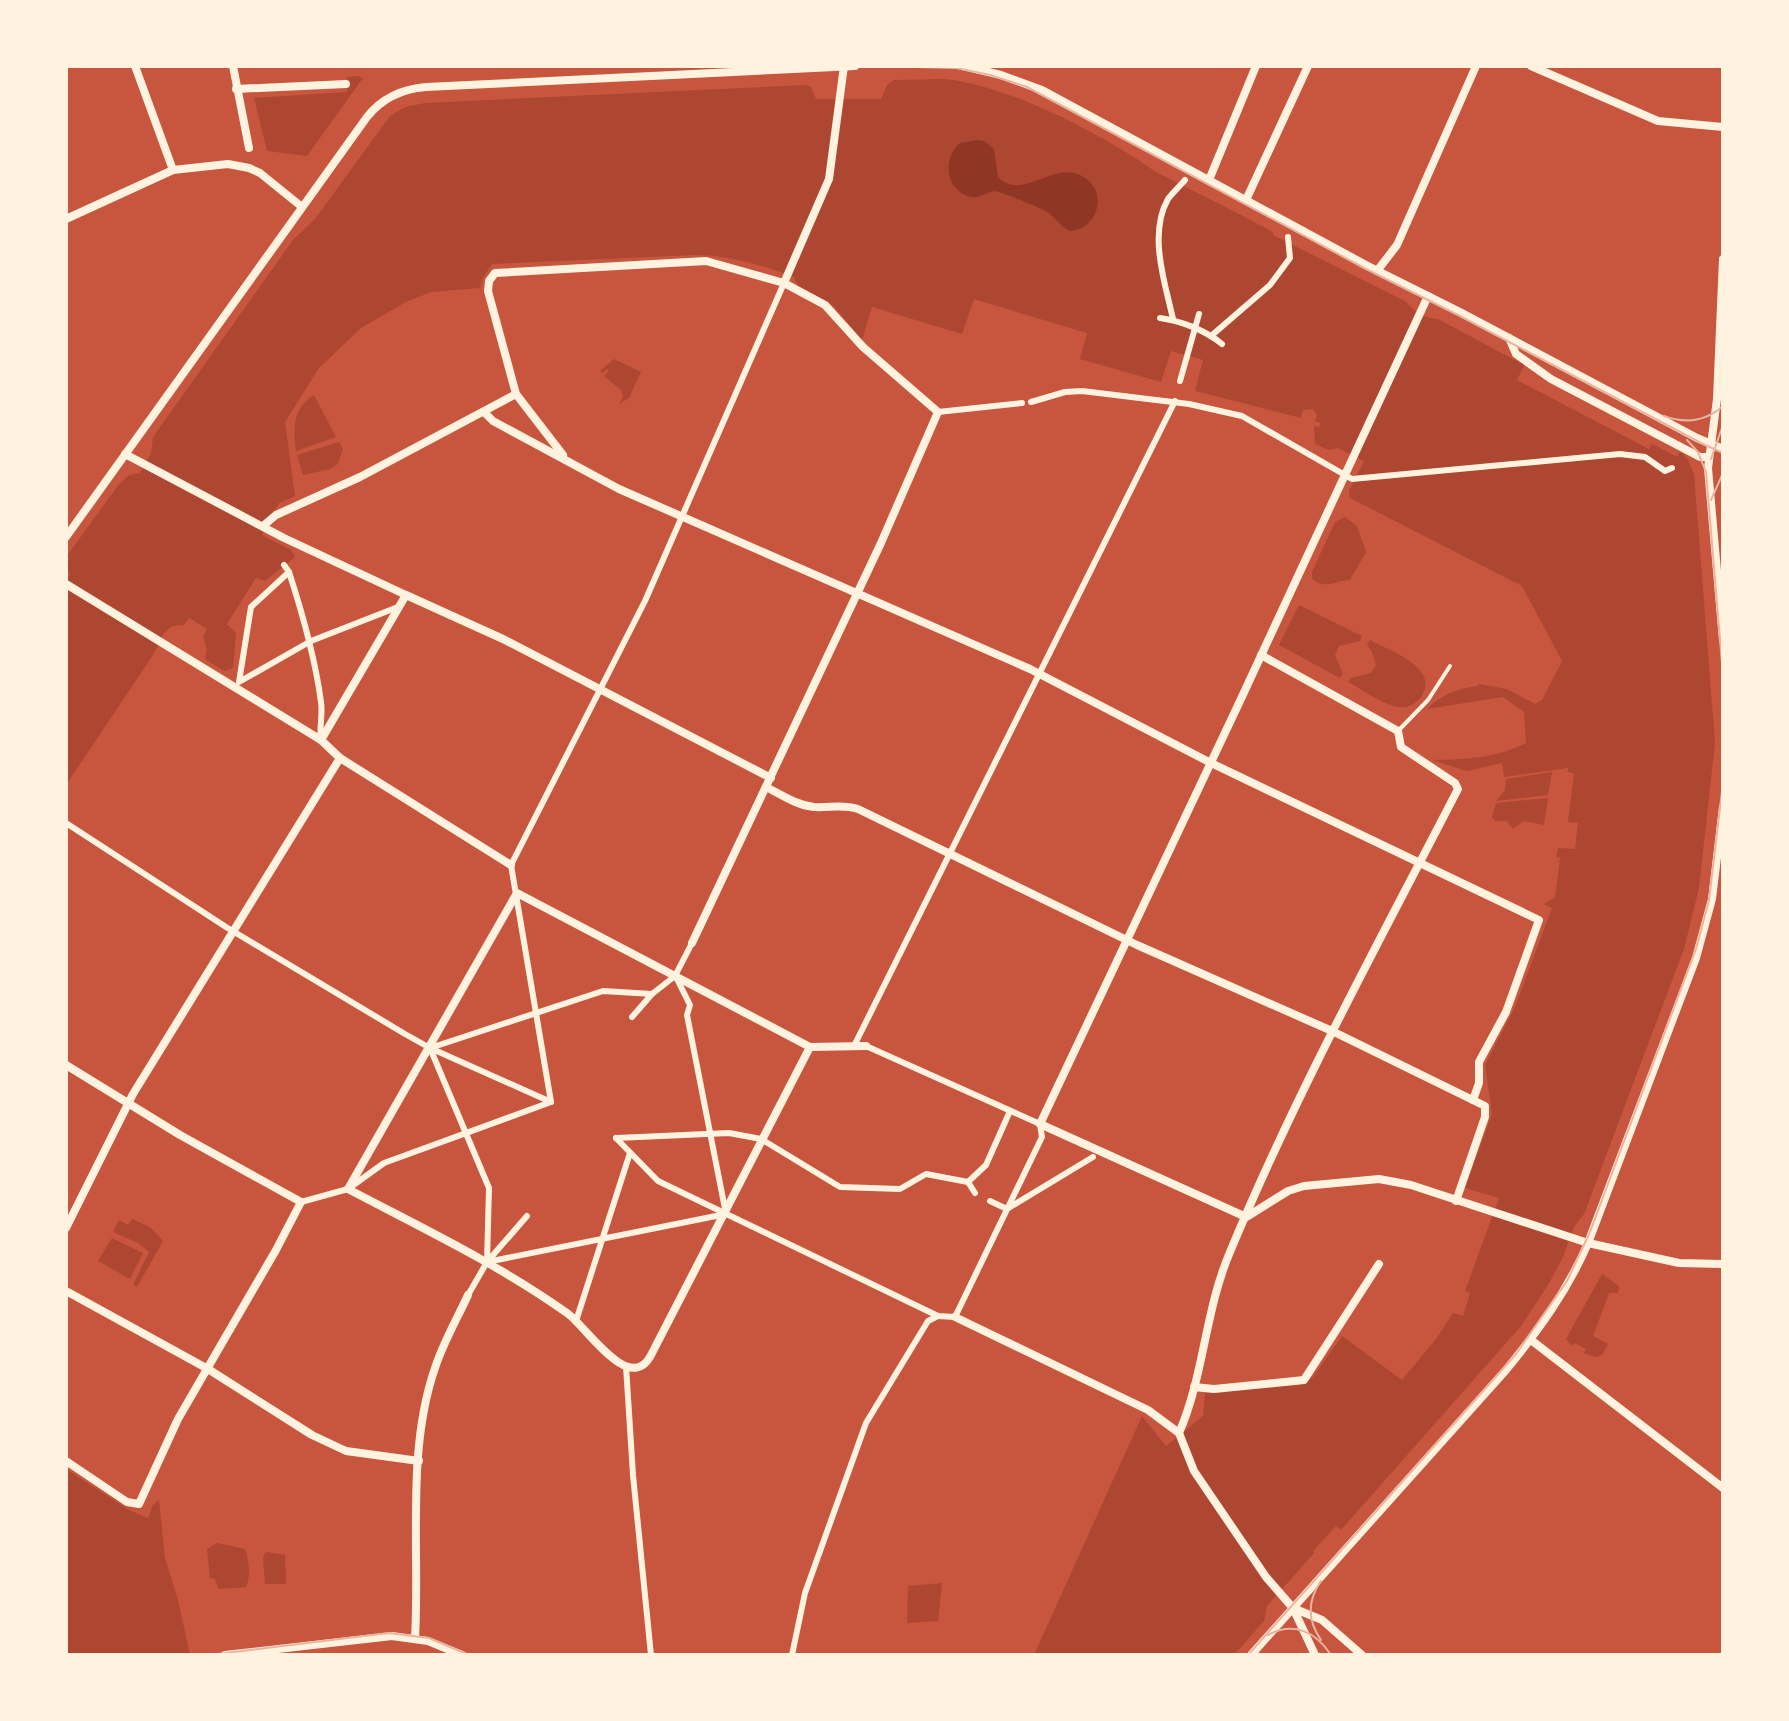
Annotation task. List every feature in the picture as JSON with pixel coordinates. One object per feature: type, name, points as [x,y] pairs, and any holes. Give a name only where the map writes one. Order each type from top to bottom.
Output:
[{"type":"street","points":[[135,66],[173,170]]},
{"type":"street","points":[[233,66],[249,148]]},
{"type":"street","points":[[551,1102],[511,865],[601,690],[682,516],[829,179],[844,66]]},
{"type":"street","points":[[66,537],[371,112],[387,98],[404,90],[426,87],[736,69],[855,66]]},
{"type":"street","points":[[963,66],[1032,85],[1377,271],[1712,445],[1723,447]]},
{"type":"street","points":[[1209,180],[1256,66]]},
{"type":"street","points":[[1246,200],[1308,66]]},
{"type":"street","points":[[1377,271],[1397,245],[1476,66]]},
{"type":"street","points":[[1531,66],[1658,121],[1723,127]]},
{"type":"street","points":[[236,89],[346,84]]},
{"type":"street","points":[[66,219],[173,170],[228,164],[249,168],[302,207]]},
{"type":"street","points":[[1173,319],[1157,249],[1165,205],[1185,180]]},
{"type":"street","points":[[1211,336],[1270,285],[1290,258],[1288,237]]},
{"type":"street","points":[[1723,259],[1717,399],[1708,476],[1723,640]]},
{"type":"street","points":[[566,459],[516,394],[516,383],[488,291],[489,281],[495,273],[706,261],[784,283],[825,305],[863,347],[938,412],[1022,403]]},
{"type":"street","points":[[547,269],[547,279]]},
{"type":"street","points":[[955,1317],[1042,1137],[1040,1124],[1428,296]]},
{"type":"street","points":[[1180,381],[1199,314]]},
{"type":"street","points":[[1160,318],[1173,319],[1222,344]]},
{"type":"street","points":[[1508,337],[1516,354],[1551,379],[1700,457],[1709,457]]},
{"type":"street","points":[[1031,402],[1065,392],[1082,391],[1175,402],[1242,416],[1352,479],[1620,454],[1645,457],[1665,471],[1672,468]]},
{"type":"street","points":[[263,526],[276,515],[360,477],[516,394]]},
{"type":"street","points":[[854,1046],[1175,402]]},
{"type":"street","points":[[484,412],[493,421],[619,489],[1041,675],[1211,763],[1539,920],[1506,1012],[1479,1062],[1479,1083],[1473,1100]]},
{"type":"street","points":[[632,1017],[652,994],[675,976],[692,943],[938,412]]},
{"type":"street","points":[[125,454],[284,538],[503,639],[601,690],[768,783],[787,799],[808,806],[848,806],[950,852],[1128,941],[1332,1031],[1485,1106],[1485,1117],[1456,1201]]},
{"type":"street","points":[[321,740],[319,723],[322,708],[311,641],[287,568],[251,607],[239,682],[311,641],[399,607]]},
{"type":"street","points":[[66,584],[321,740],[340,758],[511,865]]},
{"type":"street","points":[[321,740],[406,595]]},
{"type":"street","points":[[1179,1433],[1188,1411],[1214,1297],[1228,1255],[1332,1031],[1458,789],[1455,783],[1401,747],[1398,731],[1261,655]]},
{"type":"street","points":[[66,1228],[128,1103],[340,758]]},
{"type":"street","points":[[1251,1655],[1531,1340],[1564,1291],[1588,1243],[1696,958],[1719,872],[1723,807]]},
{"type":"street","points":[[66,823],[430,1048],[551,1102]]},
{"type":"street","points":[[517,893],[810,1047],[866,1046],[1246,1217]]},
{"type":"street","points":[[348,1189],[517,893]]},
{"type":"street","points":[[675,976],[690,1005],[687,1015],[726,1214]]},
{"type":"street","points":[[430,1048],[603,991],[652,994]]},
{"type":"street","points":[[348,1189],[487,1262],[570,1314],[609,1358],[638,1368],[646,1364],[810,1047]]},
{"type":"street","points":[[430,1048],[489,1188],[487,1262]]},
{"type":"street","points":[[66,1065],[301,1202],[348,1189],[384,1163],[551,1102]]},
{"type":"street","points":[[968,1182],[986,1165],[1010,1111]]},
{"type":"street","points":[[975,1193],[968,1182],[926,1174],[900,1189],[840,1187],[761,1139],[729,1133],[616,1138],[658,1181],[938,1316],[955,1317],[1148,1410],[1179,1433],[1194,1471],[1266,1577],[1293,1608],[1315,1655]]},
{"type":"street","points":[[576,1321],[630,1153]]},
{"type":"street","points":[[1007,1209],[1093,1157]]},
{"type":"street","points":[[1246,1217],[1288,1191],[1325,1183],[1388,1181],[1588,1243],[1679,1263],[1723,1264]]},
{"type":"street","points":[[990,1201],[1007,1209]]},
{"type":"street","points":[[66,1461],[127,1502],[139,1504],[178,1419],[301,1202]]},
{"type":"street","points":[[487,1262],[726,1214]]},
{"type":"street","points":[[415,1638],[414,1542],[425,1404],[435,1367],[468,1295],[487,1262],[527,1216]]},
{"type":"street","points":[[1194,1387],[1214,1389],[1304,1380],[1379,1264]]},
{"type":"street","points":[[66,1291],[208,1369],[312,1435],[346,1451],[419,1461]]},
{"type":"street","points":[[792,1655],[805,1593],[866,1423],[928,1321],[938,1316]]},
{"type":"street","points":[[1531,1340],[1723,1488]]},
{"type":"street","points":[[626,1366],[633,1475],[651,1655]]},
{"type":"street","points":[[1293,1608],[1322,1620],[1362,1655]]},
{"type":"street","points":[[225,1655],[372,1638],[415,1638],[462,1655]]},
{"type":"lane","points":[[1398,731],[1428,700],[1450,666]]},
{"type":"shaded area","points":[[347,77],[363,78],[307,156],[267,151],[254,98],[347,92]]},
{"type":"shaded area","points":[[945,79],[1017,98],[1090,132],[1158,173],[1273,232],[1273,235],[1405,301],[1424,316],[1438,319],[1524,365],[1517,380],[1649,449],[1652,444],[1677,457],[1680,452],[1687,458],[1694,474],[1715,743],[1699,888],[1684,949],[1584,1214],[1574,1227],[1548,1285],[1521,1326],[1341,1530],[1336,1526],[1313,1551],[1267,1606],[1264,1621],[1234,1655],[1034,1655],[1142,1416],[1166,1446],[1203,1416],[1205,1393],[1301,1385],[1313,1377],[1342,1336],[1402,1380],[1453,1313],[1463,1316],[1470,1293],[1465,1291],[1499,1198],[1465,1188],[1492,1114],[1485,1065],[1515,1007],[1552,908],[1544,904],[1555,897],[1560,858],[1556,857],[1558,848],[1575,849],[1578,823],[1568,822],[1574,773],[1568,772],[1568,768],[1504,777],[1502,763],[1467,771],[1432,760],[1491,755],[1526,743],[1524,712],[1503,697],[1427,709],[1432,704],[1450,693],[1479,684],[1507,689],[1535,704],[1542,700],[1562,661],[1522,586],[1350,498],[1349,491],[1364,461],[1338,448],[1329,450],[1315,444],[1314,426],[1320,427],[1321,423],[1315,421],[1317,415],[1313,409],[1303,410],[1301,418],[1195,391],[1203,360],[1171,351],[1161,382],[1080,359],[1087,333],[974,299],[962,334],[872,307],[862,340],[832,304],[798,286],[794,277],[732,259],[694,255],[492,264],[480,288],[431,292],[406,302],[361,328],[319,368],[285,422],[295,496],[279,503],[262,535],[291,550],[295,557],[265,581],[256,578],[227,624],[236,633],[233,668],[224,671],[205,659],[207,650],[203,637],[207,629],[189,618],[184,625],[172,626],[164,633],[153,655],[66,785],[66,582],[70,574],[67,556],[119,484],[129,475],[140,473],[151,453],[153,437],[293,240],[315,219],[390,116],[405,107],[425,103],[806,85],[811,87],[816,99],[881,99],[887,85],[894,80]]},
{"type":"shaded area","points":[[977,140],[994,149],[998,177],[1007,183],[1028,183],[1060,173],[1071,172],[1082,176],[1096,190],[1098,199],[1094,216],[1080,229],[1070,231],[1045,211],[1003,193],[995,191],[974,197],[962,194],[951,181],[950,157],[960,143]]},
{"type":"shaded area","points":[[614,359],[641,372],[629,398],[619,404],[622,391],[604,376],[609,371],[607,369],[602,373],[600,371]]},
{"type":"shaded area","points":[[314,395],[336,437],[296,451],[298,413],[301,406]]},
{"type":"shaded area","points":[[339,442],[343,449],[338,464],[303,475],[297,455]]},
{"type":"shaded area","points":[[1345,517],[1357,526],[1366,552],[1350,580],[1321,584],[1312,578],[1312,572],[1335,522]]},
{"type":"shaded area","points":[[1299,605],[1362,636],[1360,641],[1339,646],[1335,655],[1343,674],[1340,678],[1279,645]]},
{"type":"shaded area","points":[[1370,640],[1419,669],[1426,687],[1414,704],[1393,706],[1348,682],[1351,678],[1371,673],[1376,665],[1367,645]]},
{"type":"shaded area","points":[[1552,772],[1548,795],[1496,801],[1505,790],[1506,779]]},
{"type":"shaded area","points":[[1548,798],[1544,825],[1524,821],[1513,829],[1507,821],[1495,821],[1492,817],[1496,803]]},
{"type":"shaded area","points":[[132,1219],[150,1227],[163,1241],[137,1287],[133,1285],[149,1252],[138,1243],[113,1232],[119,1220],[128,1225]]},
{"type":"shaded area","points":[[112,1238],[143,1253],[130,1279],[98,1261]]},
{"type":"shaded area","points":[[1602,1274],[1619,1286],[1618,1293],[1609,1293],[1593,1336],[1608,1344],[1602,1355],[1595,1357],[1584,1353],[1586,1349],[1575,1343],[1572,1346],[1566,1339]]},
{"type":"shaded area","points":[[66,1469],[129,1510],[148,1518],[153,1505],[159,1500],[165,1558],[190,1655],[66,1655]]},
{"type":"shaded area","points":[[217,1543],[245,1549],[249,1568],[246,1587],[219,1589],[215,1579],[210,1578],[207,1549]]},
{"type":"shaded area","points":[[266,1552],[285,1555],[286,1584],[265,1584],[263,1557]]},
{"type":"shaded area","points":[[942,1583],[938,1621],[907,1623],[908,1586]]},
{"type":"tram line","points":[[876,66],[956,68],[1027,87],[1366,269],[1723,453]]},
{"type":"tram line","points":[[1664,416],[1695,420],[1723,406]]},
{"type":"tram line","points":[[1711,459],[1723,425]]},
{"type":"tram line","points":[[1687,440],[1698,452],[1706,472],[1723,675]]},
{"type":"tram line","points":[[1711,500],[1723,473]]},
{"type":"tram line","points":[[1248,1655],[1516,1354],[1567,1281],[1590,1232],[1696,949],[1709,900],[1723,783]]},
{"type":"tram line","points":[[1321,1581],[1310,1610],[1321,1640]]},
{"type":"tram line","points":[[1268,1635],[1287,1629],[1304,1631],[1318,1640],[1331,1655]]},
{"type":"tram line","points":[[210,1655],[389,1633],[429,1638],[469,1655]]}]
